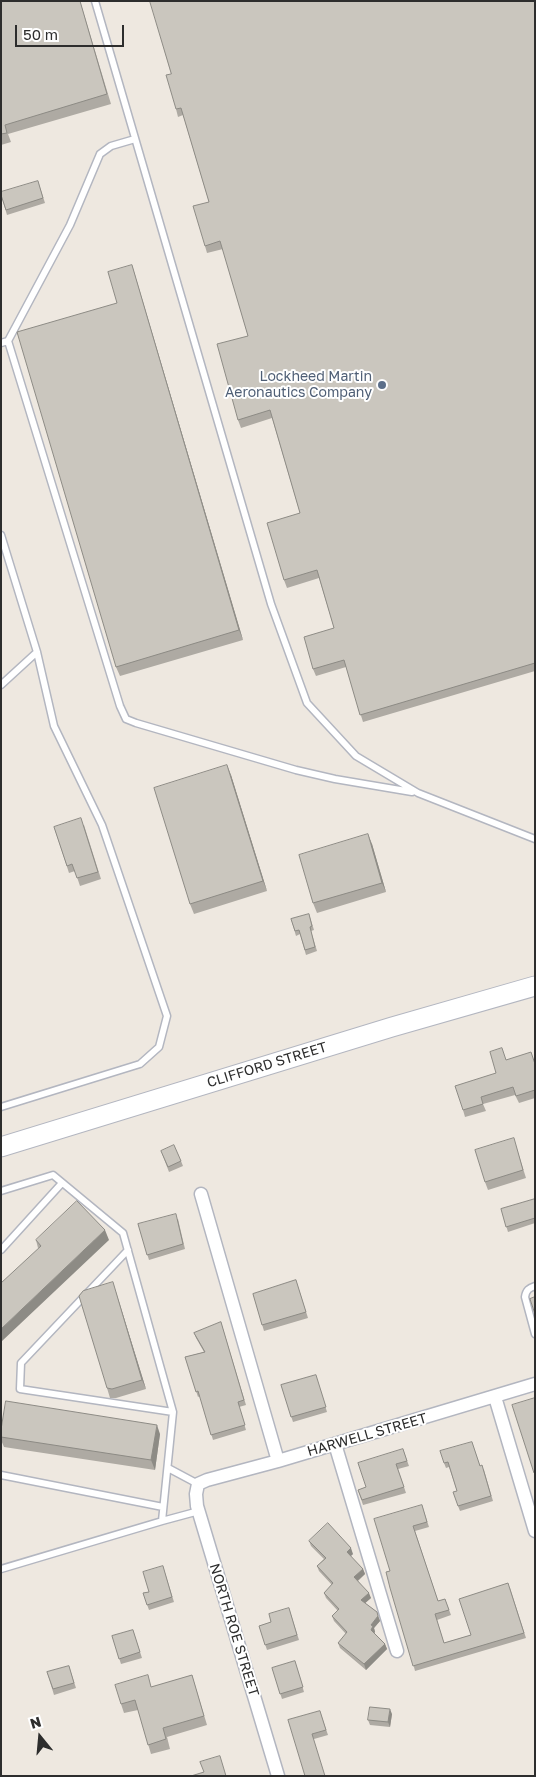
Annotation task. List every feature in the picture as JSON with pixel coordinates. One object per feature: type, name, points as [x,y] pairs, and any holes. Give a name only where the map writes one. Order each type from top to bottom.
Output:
[{"type":"main road","name":"CLIFFORD STREET","points":[[1,1147],[392,1027],[535,986]]},
{"type":"street","points":[[201,1194],[278,1461]]},
{"type":"street","name":"HARWELL STREET","points":[[198,1484],[535,1384]]},
{"type":"street","points":[[495,1397],[535,1531]]},
{"type":"street","points":[[335,1444],[397,1652]]},
{"type":"street","name":"NORTH ROE STREET","points":[[198,1484],[196,1494],[199,1511],[278,1776]]},
{"type":"lane","points":[[95,1],[271,604],[306,703],[356,756],[418,792],[535,839]]},
{"type":"lane","points":[[135,139],[111,146],[100,154],[70,225],[5,342],[120,706],[126,719],[136,724],[296,770],[335,779],[418,792]]},
{"type":"lane","points":[[1,535],[37,652],[54,726],[102,825],[167,1016],[159,1047],[140,1064],[1,1107]]},
{"type":"lane","points":[[1,685],[37,652]]},
{"type":"lane","points":[[1,1191],[53,1176],[123,1233],[172,1412],[162,1521]]},
{"type":"lane","points":[[1,1250],[62,1183]]},
{"type":"lane","points":[[128,1250],[21,1362],[20,1389],[172,1412]]},
{"type":"lane","points":[[535,1286],[526,1291],[525,1297],[535,1334]]},
{"type":"lane","points":[[168,1468],[198,1484]]},
{"type":"lane","points":[[1,1475],[163,1507]]},
{"type":"lane","points":[[1,1569],[199,1511]]},
{"type":"building","points":[[1,1],[80,1],[107,94],[5,125],[7,133],[1,134]]},
{"type":"building","name":"Lockheed Martin Aeronautics Company","points":[[150,1],[535,1],[535,663],[360,715],[344,660],[313,669],[304,637],[334,628],[317,570],[284,580],[267,523],[300,513],[270,410],[238,420],[217,344],[248,336],[220,241],[205,246],[193,206],[209,202],[181,108],[176,109],[166,75],[171,74]]},
{"type":"building","points":[[38,181],[43,198],[6,210],[1,192]]},
{"type":"building","points":[[132,265],[239,630],[116,667],[17,332],[117,303],[108,272]]},
{"type":"building","points":[[227,765],[263,881],[190,904],[154,788]]},
{"type":"building","points":[[81,818],[98,872],[77,878],[72,864],[67,866],[54,827]]},
{"type":"building","points":[[368,834],[382,883],[313,903],[299,855]]},
{"type":"building","points":[[309,914],[315,947],[305,950],[299,930],[295,931],[291,919]]},
{"type":"building","points":[[502,1048],[506,1060],[531,1052],[535,1064],[535,1090],[516,1096],[513,1087],[481,1097],[483,1104],[463,1110],[455,1086],[496,1073],[490,1052]]},
{"type":"building","points":[[514,1138],[523,1170],[485,1182],[475,1150]]},
{"type":"building","points":[[174,1145],[181,1161],[168,1167],[161,1151]]},
{"type":"building","points":[[535,1199],[535,1218],[506,1227],[501,1209]]},
{"type":"building","points":[[77,1201],[105,1230],[1,1329],[1,1283],[41,1246],[36,1240]]},
{"type":"building","points":[[176,1214],[183,1244],[147,1255],[138,1224]]},
{"type":"building","points":[[296,1280],[306,1312],[262,1325],[253,1294]]},
{"type":"building","points":[[113,1282],[142,1380],[112,1389],[107,1388],[79,1296],[83,1291]]},
{"type":"building","points":[[535,1297],[535,1314],[530,1299]]},
{"type":"building","points":[[221,1322],[244,1400],[238,1402],[245,1425],[211,1435],[198,1391],[196,1392],[185,1357],[205,1352],[194,1333]]},
{"type":"building","points":[[316,1375],[326,1407],[291,1417],[281,1385]]},
{"type":"building","points":[[535,1398],[535,1473],[534,1473],[512,1405]]},
{"type":"building","points":[[6,1401],[157,1425],[151,1460],[1,1437]]},
{"type":"building","points":[[472,1442],[480,1466],[482,1465],[491,1496],[458,1506],[453,1492],[457,1491],[448,1462],[444,1463],[440,1451]]},
{"type":"building","points":[[403,1449],[407,1461],[396,1464],[404,1487],[362,1500],[358,1490],[366,1487],[358,1463]]},
{"type":"building","points":[[422,1505],[427,1522],[413,1526],[438,1601],[445,1599],[449,1610],[435,1614],[444,1643],[471,1635],[459,1599],[508,1583],[524,1633],[413,1666],[390,1588],[386,1572],[390,1571],[374,1519]]},
{"type":"building","points":[[328,1523],[351,1548],[347,1552],[363,1569],[354,1577],[369,1593],[361,1600],[377,1612],[378,1616],[371,1625],[373,1626],[371,1630],[385,1644],[364,1664],[338,1643],[347,1632],[332,1616],[339,1609],[324,1593],[333,1583],[317,1566],[326,1558],[309,1541]]},
{"type":"building","points":[[163,1566],[172,1597],[147,1605],[143,1593],[149,1592],[143,1572]]},
{"type":"building","points":[[289,1608],[297,1635],[265,1645],[259,1626],[271,1622],[269,1614]]},
{"type":"building","points":[[133,1630],[140,1652],[119,1659],[112,1636]]},
{"type":"building","points":[[295,1661],[303,1687],[280,1694],[272,1668]]},
{"type":"building","points":[[69,1666],[74,1683],[53,1689],[47,1672]]},
{"type":"building","points":[[148,1675],[151,1687],[192,1675],[204,1716],[163,1728],[166,1739],[148,1745],[135,1700],[121,1704],[115,1685]]},
{"type":"building","points":[[370,1707],[390,1709],[388,1722],[368,1720]]},
{"type":"building","points":[[320,1711],[326,1730],[312,1734],[325,1776],[305,1776],[288,1720]]},
{"type":"building","points":[[220,1756],[226,1776],[191,1776],[204,1772],[200,1762]]},
{"type":"place","name":"Lockheed Martin Aeronautics Company","points":[[382,385]]}]
